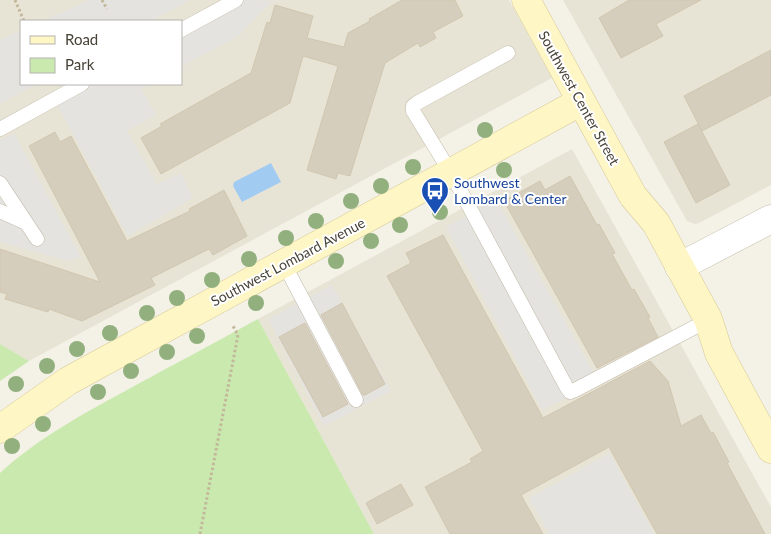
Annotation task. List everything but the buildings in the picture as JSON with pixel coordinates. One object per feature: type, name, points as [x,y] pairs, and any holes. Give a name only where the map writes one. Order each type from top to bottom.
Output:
[{"type":"street","name":"Southwest Center Street","points":[[526,0],[633,196],[656,223],[708,319],[719,353],[771,449]]},
{"type":"street","name":"Southwest Lombard Avenue","points":[[0,429],[68,381],[580,102]]},
{"type":"street","name":"Southwest Center Street","points":[[633,196],[642,231],[695,327],[719,353]]},
{"type":"street","points":[[680,267],[771,219]]},
{"type":"lane","points":[[182,29],[236,0]]},
{"type":"lane","points":[[508,54],[413,106],[414,111],[451,173],[570,392],[695,327]]},
{"type":"lane","points":[[0,129],[80,85]]},
{"type":"lane","points":[[0,183],[37,239]]},
{"type":"lane","points":[[0,210],[27,224]]},
{"type":"lane","points":[[284,264],[356,400]]},
{"type":"path","points":[[14,0],[24,20]]},
{"type":"path","points":[[102,0],[107,9]]},
{"type":"path","points":[[200,534],[238,334],[233,326]]},
{"type":"shaded area","points":[[0,0],[509,0],[552,78],[29,361],[0,344]]},
{"type":"shaded area","points":[[89,0],[190,0],[153,20],[44,20]]},
{"type":"shaded area","points":[[242,0],[282,1],[270,3],[237,37],[182,66],[182,33]]},
{"type":"shaded area","points":[[563,0],[771,0],[771,185],[699,223],[695,224],[687,221]]},
{"type":"shaded area","points":[[20,30],[20,85],[35,85],[0,104],[0,40]]},
{"type":"shaded area","points":[[89,85],[148,85],[141,89],[156,115],[127,131],[157,184],[181,173],[193,198],[128,236],[56,103]]},
{"type":"shaded area","points":[[14,133],[81,257],[68,261],[0,242],[0,141]]},
{"type":"shaded area","points":[[572,149],[771,507],[771,534],[374,534],[258,319]]},
{"type":"shaded area","points":[[496,199],[599,382],[542,410],[446,227]]},
{"type":"shaded area","points":[[332,285],[391,391],[324,426],[268,319]]},
{"type":"shaded area","points":[[610,453],[654,534],[549,534],[529,498]]},
{"type":"green space","points":[[258,319],[374,534],[0,534],[0,473],[15,460],[45,438],[110,399]]},
{"type":"green space","points":[[0,344],[29,361],[0,381]]},
{"type":"water","points":[[271,163],[281,182],[242,202],[233,186],[234,182]]},
{"type":"place","name":"Southwest Lombard & Center","points":[[435,215]]}]
